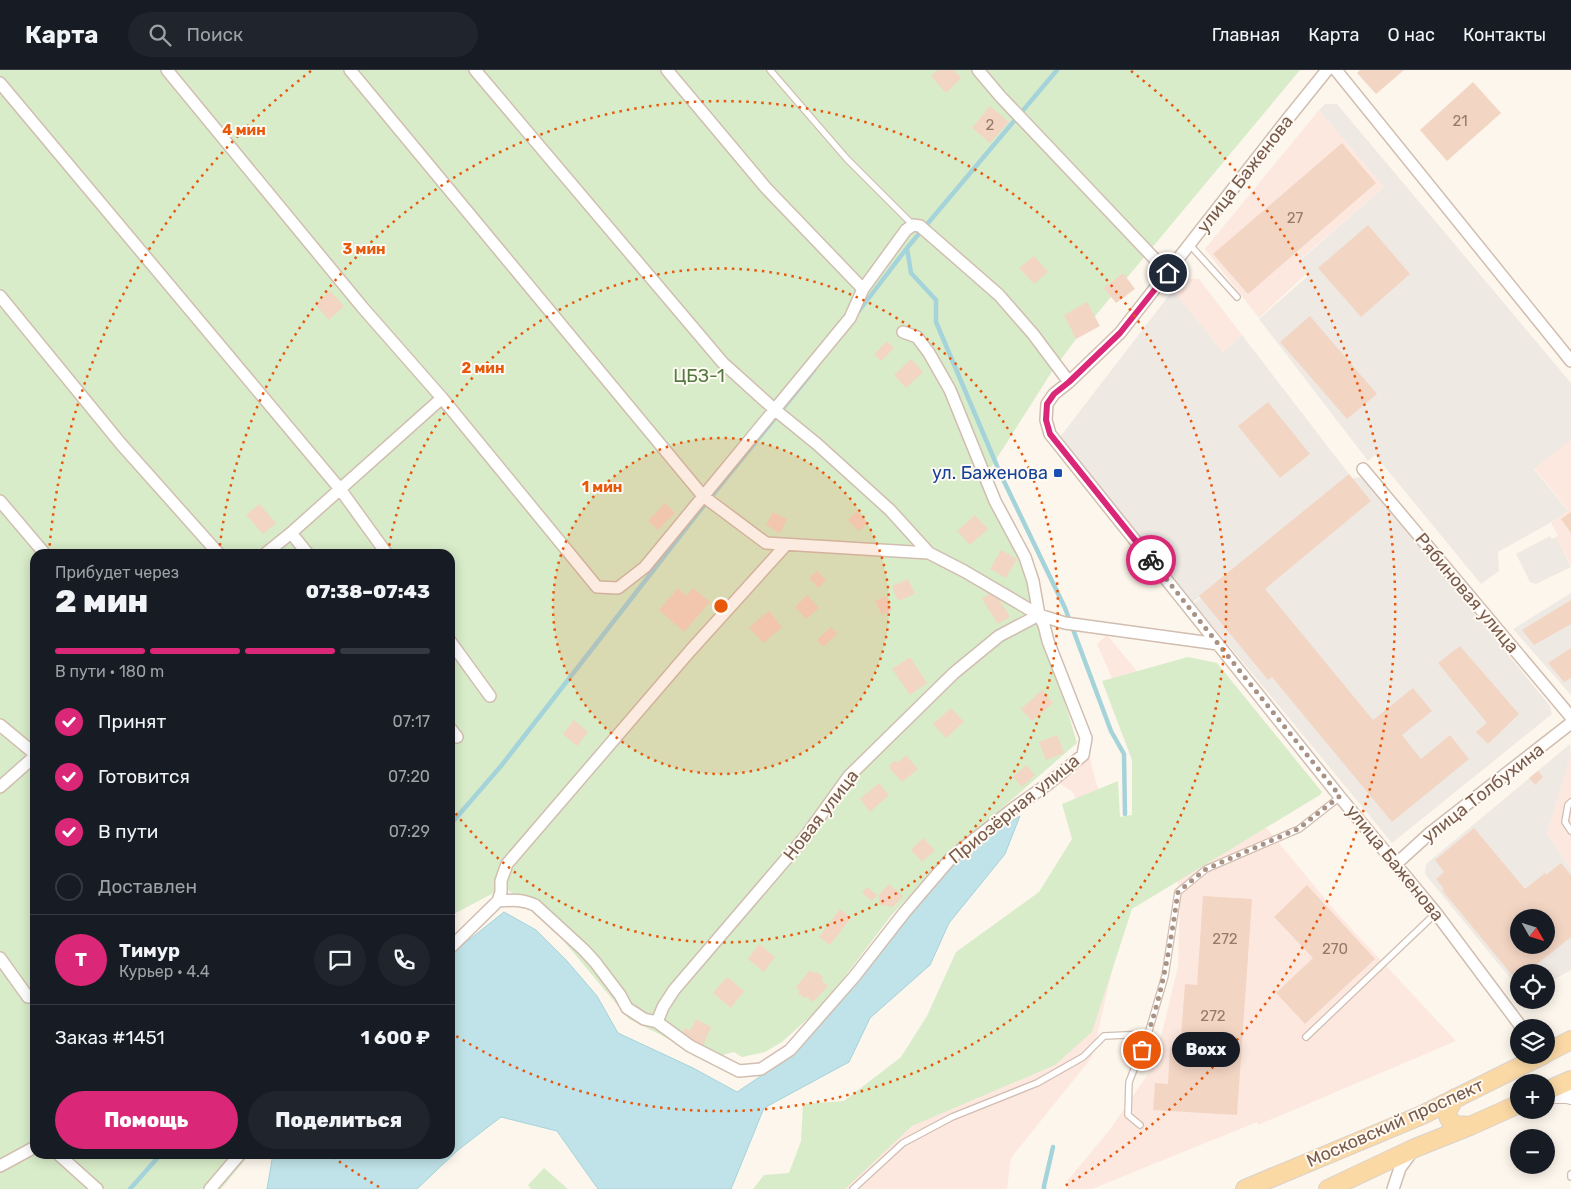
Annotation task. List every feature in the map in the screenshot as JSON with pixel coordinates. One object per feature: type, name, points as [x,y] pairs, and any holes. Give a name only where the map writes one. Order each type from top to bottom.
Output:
[{"type":"main road","name":"Московский проспект","points":[[1555,1049],[1571,1040]]},
{"type":"main road","name":"Московский проспект","points":[[1245,1189],[1422,1114],[1525,1064]]},
{"type":"main road","points":[[1555,1087],[1571,1080]]},
{"type":"main road","points":[[1455,1098],[1447,1112],[1448,1118],[1454,1125],[1470,1126]]},
{"type":"main road","name":"Московский проспект","points":[[1328,1189],[1415,1148],[1510,1108]]},
{"type":"main road","points":[[1422,1114],[1436,1116],[1440,1121],[1442,1128],[1434,1141]]},
{"type":"street","points":[[167,70],[363,308],[442,398],[597,587],[618,588],[645,567],[850,318],[863,289],[906,230],[913,225],[920,226],[998,295],[1033,334],[1069,382]]},
{"type":"street","points":[[350,70],[703,496],[766,544],[929,553]]},
{"type":"street","points":[[475,70],[723,363],[890,510],[929,553],[964,571],[1039,615],[1065,623],[1218,644]]},
{"type":"street","points":[[667,70],[766,188],[863,289]]},
{"type":"street","points":[[978,70],[1000,96],[1168,273]]},
{"type":"street","name":"улица Баженова","points":[[1515,1019],[1436,913],[1050,434],[1046,420],[1047,404],[1054,394],[1120,333],[1327,71],[1571,361]]},
{"type":"street","points":[[0,83],[340,489],[383,549]]},
{"type":"street","points":[[0,296],[121,444],[216,549]]},
{"type":"street","name":"Приозёрная улица","points":[[657,1022],[690,1046],[739,1071],[761,1069],[790,1050],[854,977],[904,913],[952,857],[1083,755],[1086,738],[1039,615],[1033,581],[1025,557],[995,501],[950,390],[917,336],[903,332]]},
{"type":"street","points":[[271,549],[442,398]]},
{"type":"street","name":"Рябиновая улица","points":[[1363,469],[1571,716]]},
{"type":"street","points":[[0,502],[41,549]]},
{"type":"street","points":[[291,533],[304,549]]},
{"type":"street","points":[[455,943],[498,901],[501,892],[501,881],[507,864],[690,651],[785,546]]},
{"type":"street","name":"Новая улица","points":[[657,1022],[674,990],[805,837],[849,776],[954,673],[999,636],[1039,615]]},
{"type":"street","points":[[455,648],[490,696]]},
{"type":"street","name":"улица Толбухина","points":[[1396,864],[1430,833],[1571,723]]},
{"type":"street","points":[[0,725],[30,751]]},
{"type":"street","points":[[0,787],[30,760]]},
{"type":"street","points":[[498,901],[526,900],[535,905],[595,962],[620,995],[626,1008],[644,1019],[657,1022]]},
{"type":"street","points":[[0,958],[28,997]]},
{"type":"street","points":[[1555,1096],[1571,1097]]},
{"type":"street","points":[[1394,1189],[1402,1164],[1415,1148]]},
{"type":"street","points":[[0,1166],[30,1150]]},
{"type":"street","points":[[64,1159],[97,1189]]},
{"type":"street","points":[[210,1189],[236,1159]]},
{"type":"lane","points":[[770,70],[847,159],[913,225]]},
{"type":"lane","points":[[1190,245],[1236,297]]},
{"type":"lane","points":[[1140,1125],[1128,1115],[1129,1082],[1148,1034],[1165,976],[1178,892],[1206,869],[1298,829],[1340,796]]},
{"type":"lane","points":[[1571,802],[1568,805],[1565,822],[1571,831]]},
{"type":"lane","points":[[1306,1038],[1436,913]]},
{"type":"lane","points":[[853,1189],[903,1143],[952,1117],[1037,1083],[1083,1057],[1104,1036],[1148,1034]]},
{"type":"shaded area","points":[[1325,104],[1337,104],[1571,383],[1571,441],[1534,469],[1568,511],[1498,552],[1499,571],[1481,584],[1375,455],[1368,461],[1259,319],[1309,275],[1298,262],[1384,187],[1319,110]]},
{"type":"shaded area","points":[[1319,110],[1384,187],[1298,261],[1307,273],[1259,318],[1205,249]]},
{"type":"shaded area","points":[[1183,278],[1199,279],[1242,335],[1223,352],[1173,290]]},
{"type":"shaded area","points":[[1173,290],[1223,352],[1242,335],[1352,478],[1363,477],[1550,706],[1552,714],[1392,843],[1194,603],[1294,524],[1193,602],[1060,437]]},
{"type":"shaded area","points":[[1568,441],[1571,441],[1571,566],[1551,523],[1568,510],[1534,468]]},
{"type":"shaded area","points":[[1550,536],[1552,539],[1556,537],[1571,567],[1536,584],[1530,582],[1516,554]]},
{"type":"shaded area","points":[[1571,593],[1571,695],[1513,629]]},
{"type":"shaded area","points":[[1107,635],[1336,912],[1456,1041],[1258,1125],[1257,1122],[1092,1189],[1068,1189],[1068,1180],[1111,1128],[1154,1065],[1178,967],[1180,891],[1144,751],[1097,644]]},
{"type":"shaded area","points":[[1570,744],[1571,754],[1547,834],[1571,869],[1571,970],[1555,979],[1555,964],[1510,964],[1510,978],[1425,874],[1426,864]]},
{"type":"shaded area","points":[[1088,747],[1129,898],[1092,1057],[1011,1158],[1007,1189],[814,1189],[1089,829],[1073,792],[1050,778]]},
{"type":"shaded area","points":[[1571,754],[1571,869],[1547,834]]},
{"type":"green space","name":"ЦБЗ-1","points":[[0,70],[1300,70],[1076,339],[1051,373],[990,469],[1039,615],[1077,743],[941,861],[890,917],[840,983],[813,1014],[782,1042],[765,1052],[742,1057],[734,1052],[709,1059],[629,1019],[562,939],[505,887],[455,913],[455,549],[30,549],[30,1159],[246,1159],[221,1189],[0,1189]]},
{"type":"green space","points":[[1188,657],[1217,663],[1322,792],[1320,795],[1132,909],[1092,1032],[1055,1065],[912,1126],[845,1189],[753,1189],[764,1175],[789,1173],[801,1141],[803,1104],[844,1101],[901,1057],[927,1016],[956,952],[1039,892],[1072,839],[1062,804],[1118,781],[1120,817],[1132,815],[1132,760],[1102,681]]},
{"type":"green space","points":[[544,1168],[568,1189],[531,1189],[528,1185]]},
{"type":"water","points":[[1020,816],[1005,854],[949,923],[930,965],[870,1018],[849,1062],[764,1108],[731,1189],[598,1189],[557,1131],[501,1117],[455,1153],[455,951],[504,912],[536,930],[567,961],[597,996],[618,1033],[693,1068],[737,1092],[782,1062],[863,975],[960,853]]},
{"type":"water","points":[[272,1159],[449,1159],[417,1189],[267,1189]]},
{"type":"building","points":[[938,70],[954,70],[961,78],[946,93],[931,76]]},
{"type":"building","points":[[1360,70],[1404,70],[1376,94],[1357,73]]},
{"type":"building","points":[[1473,82],[1501,113],[1447,161],[1420,130]]},
{"type":"building","points":[[990,106],[1009,122],[990,143],[972,128]]},
{"type":"building","points":[[1342,143],[1376,183],[1248,294],[1213,254]]},
{"type":"building","points":[[1368,225],[1410,274],[1361,317],[1318,268]]},
{"type":"building","points":[[1034,256],[1048,272],[1034,284],[1019,268]]},
{"type":"building","points":[[1123,273],[1135,289],[1116,303],[1104,288]]},
{"type":"building","points":[[330,291],[344,306],[329,320],[315,304]]},
{"type":"building","points":[[1087,302],[1100,326],[1076,339],[1064,315]]},
{"type":"building","points":[[1310,316],[1377,394],[1347,419],[1280,342]]},
{"type":"building","points":[[887,341],[894,348],[881,361],[874,354]]},
{"type":"building","points":[[911,359],[923,372],[906,388],[894,375]]},
{"type":"building","points":[[1268,402],[1310,454],[1280,478],[1238,426]]},
{"type":"building","points":[[1349,474],[1371,501],[1265,589],[1373,720],[1413,688],[1432,711],[1402,735],[1421,759],[1450,735],[1469,759],[1392,822],[1272,677],[1268,680],[1199,596]]},
{"type":"building","points":[[665,503],[675,513],[658,530],[648,521]]},
{"type":"building","points":[[259,504],[276,523],[263,534],[246,515]]},
{"type":"building","points":[[857,511],[868,522],[859,531],[848,520]]},
{"type":"building","points":[[773,512],[787,519],[780,533],[766,525]]},
{"type":"building","points":[[1571,512],[1571,533],[1561,519]]},
{"type":"building","points":[[975,515],[988,529],[970,545],[957,531]]},
{"type":"building","points":[[1001,550],[1017,559],[1006,578],[990,569]]},
{"type":"building","points":[[817,571],[826,580],[819,588],[809,578]]},
{"type":"building","points":[[908,579],[915,594],[898,601],[892,586]]},
{"type":"building","points":[[678,588],[686,596],[693,588],[710,602],[684,632],[659,610]]},
{"type":"building","points":[[994,591],[1010,617],[998,624],[982,599]]},
{"type":"building","points":[[807,595],[819,608],[806,619],[795,607]]},
{"type":"building","points":[[886,596],[892,610],[882,615],[875,601]]},
{"type":"building","points":[[1571,600],[1571,624],[1534,645],[1522,630]]},
{"type":"building","points":[[769,611],[782,627],[763,643],[749,627]]},
{"type":"building","points":[[831,627],[837,634],[823,647],[817,640]]},
{"type":"building","points":[[1460,646],[1519,714],[1488,744],[1476,732],[1487,723],[1438,663]]},
{"type":"building","points":[[1571,648],[1571,678],[1564,682],[1548,663]]},
{"type":"building","points":[[910,657],[927,683],[910,695],[892,669]]},
{"type":"building","points":[[1042,690],[1053,703],[1032,721],[1021,709]]},
{"type":"building","points":[[951,708],[964,722],[946,738],[933,724]]},
{"type":"building","points":[[574,720],[588,732],[577,746],[563,734]]},
{"type":"building","points":[[1057,735],[1064,753],[1046,760],[1039,742]]},
{"type":"building","points":[[906,755],[918,769],[902,782],[890,769],[890,765],[894,761],[898,762]]},
{"type":"building","points":[[1026,765],[1035,775],[1022,787],[1013,777]]},
{"type":"building","points":[[1538,771],[1543,777],[1535,785],[1529,778]]},
{"type":"building","points":[[879,783],[889,795],[870,812],[860,799]]},
{"type":"building","points":[[1474,828],[1525,889],[1561,863],[1571,875],[1571,937],[1555,950],[1555,909],[1510,909],[1510,954],[1550,954],[1537,964],[1510,964],[1510,973],[1442,890],[1444,889],[1436,879],[1444,872],[1435,860]]},
{"type":"building","points":[[923,838],[935,850],[922,862],[911,850]]},
{"type":"building","points":[[889,884],[903,896],[892,908],[887,905],[882,906],[879,903],[880,898],[878,896]]},
{"type":"building","points":[[1307,885],[1375,959],[1305,1024],[1276,993],[1313,958],[1274,917]]},
{"type":"building","points":[[867,887],[877,895],[872,901],[862,893]]},
{"type":"building","points":[[1203,896],[1252,899],[1237,1115],[1153,1110],[1155,1083],[1168,1084],[1170,1047],[1180,1048],[1185,984],[1197,985]]},
{"type":"building","points":[[840,909],[851,918],[830,945],[819,937]]},
{"type":"building","points":[[759,944],[775,957],[764,972],[748,959]]},
{"type":"building","points":[[810,970],[814,973],[817,972],[823,977],[822,981],[828,986],[813,1002],[798,993],[799,990],[796,987]]},
{"type":"building","points":[[727,977],[744,991],[731,1008],[713,993]]},
{"type":"building","points":[[696,1019],[711,1027],[701,1050],[679,1039],[685,1028],[690,1031]]},
{"type":"waterway","points":[[855,316],[907,248],[1057,70]]},
{"type":"waterway","points":[[907,248],[911,273],[936,300],[936,322],[1000,473],[1065,608],[1111,731],[1124,754],[1125,814]]},
{"type":"waterway","points":[[455,819],[501,766],[694,518],[814,370]]},
{"type":"waterway","points":[[1044,1189],[1053,1147]]},
{"type":"waterway","points":[[130,1189],[157,1159]]},
{"type":"way so far","points":[[1142,1050],[1165,976],[1178,892],[1206,869],[1298,829],[1340,796],[1151,560]]},
{"type":"place","name":"ул. Баженова","points":[[1058,473]]},
{"type":"place","name":"Boxx","points":[[1142,1050]]},
{"type":"route","points":[[1151,560],[1050,434],[1046,420],[1047,404],[1054,394],[1120,333],[1168,273]]}]
